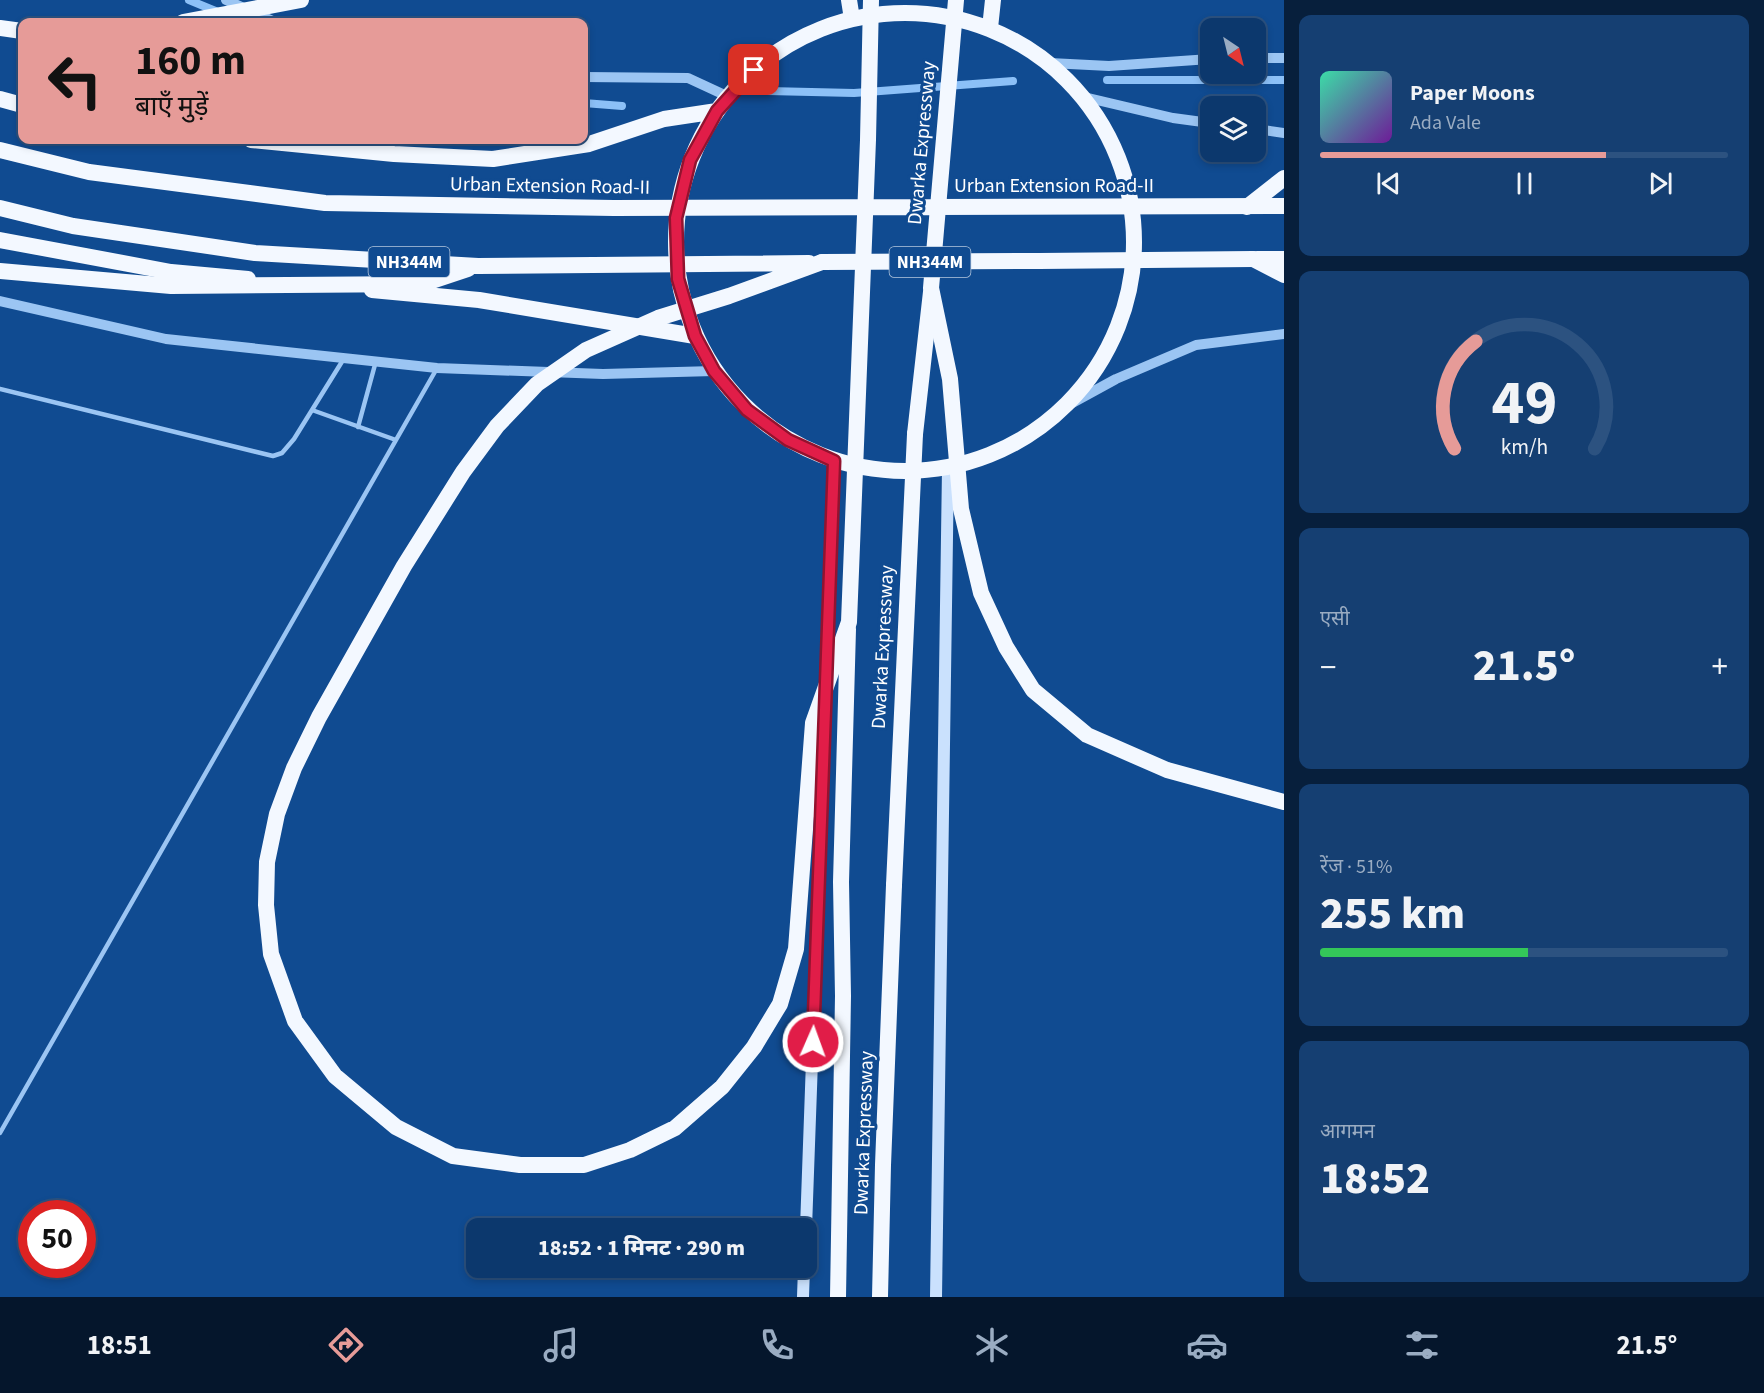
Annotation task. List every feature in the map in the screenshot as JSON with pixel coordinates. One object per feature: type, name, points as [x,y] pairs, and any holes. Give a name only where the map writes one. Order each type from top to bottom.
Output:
[{"type":"highway","points":[[204,18],[301,0]]},
{"type":"highway","points":[[849,0],[852,19]]},
{"type":"highway","name":"Dwarka Expressway","points":[[838,1297],[843,996],[841,882],[871,0]]},
{"type":"highway","name":"Dwarka Expressway","points":[[880,1297],[900,735],[915,434],[931,288],[956,0]]},
{"type":"highway","points":[[990,28],[993,0]]},
{"type":"highway","points":[[922,13],[990,28],[1050,63],[1084,97],[1111,138],[1129,189],[1135,242],[1128,297],[1104,357],[1063,408],[1010,446],[948,468],[890,471],[834,461],[788,440],[747,410],[714,371],[695,336],[678,279],[676,218],[690,160],[717,111],[754,70],[800,38],[852,19],[922,13]]},
{"type":"highway","points":[[0,28],[18,30]]},
{"type":"highway","points":[[0,99],[18,104]]},
{"type":"highway","points":[[292,144],[394,154],[493,159],[590,144],[664,119],[717,111]]},
{"type":"highway","name":"Urban Extension Road-II","points":[[0,150],[89,172],[325,203],[614,208],[1284,206]]},
{"type":"highway","points":[[1247,207],[1284,178]]},
{"type":"highway","name":"NH344M","points":[[0,208],[73,226],[255,253],[478,266],[1284,259]]},
{"type":"highway","points":[[0,240],[171,272],[479,300],[695,336]]},
{"type":"highway","points":[[1253,259],[1284,275]]},
{"type":"highway","points":[[822,262],[729,296],[658,318],[586,350],[537,384],[497,426],[463,472],[404,566],[319,717],[294,768],[277,814],[267,862],[266,905],[271,954],[295,1021],[335,1076],[396,1127],[453,1156],[520,1165],[584,1165],[630,1150],[675,1128],[722,1087],[754,1047],[780,1004],[796,948],[813,723],[849,622]]},
{"type":"highway","points":[[0,271],[171,286],[399,285],[423,284],[478,266]]},
{"type":"highway","points":[[931,288],[950,379],[961,509],[981,593],[1006,647],[1033,690],[1087,735],[1167,770],[1284,802]]},
{"type":"main road","points":[[806,1218],[834,461]]},
{"type":"main road","points":[[936,1297],[948,468]]},
{"type":"main road","points":[[803,1297],[804,1278]]},
{"type":"street","points":[[226,0],[266,18]]},
{"type":"street","points":[[1266,58],[1284,58]]},
{"type":"street","points":[[1050,63],[1109,66],[1200,59]]},
{"type":"street","points":[[588,77],[688,78],[729,97]]},
{"type":"street","points":[[1084,97],[1173,118],[1200,122]]},
{"type":"street","points":[[1266,130],[1284,133]]},
{"type":"street","points":[[0,301],[166,339],[437,368],[603,374],[714,371]]},
{"type":"street","points":[[1063,408],[1116,380],[1196,345],[1284,334]]},
{"type":"lane","points":[[0,389],[273,456],[282,453],[287,448],[344,358]]},
{"type":"lane","points":[[358,427],[376,361]]},
{"type":"lane","points":[[0,1132],[437,368]]},
{"type":"lane","points":[[312,410],[396,440]]},
{"type":"waterway","points":[[189,0],[218,12]]},
{"type":"waterway","points":[[1107,80],[1284,80]]},
{"type":"waterway","points":[[768,91],[854,93],[1013,81]]},
{"type":"waterway","points":[[588,103],[622,106]]},
{"type":"route","points":[[754,70],[717,111],[690,160],[676,218],[678,279],[695,336],[714,371],[747,410],[788,440],[834,461],[813,1042]]}]
